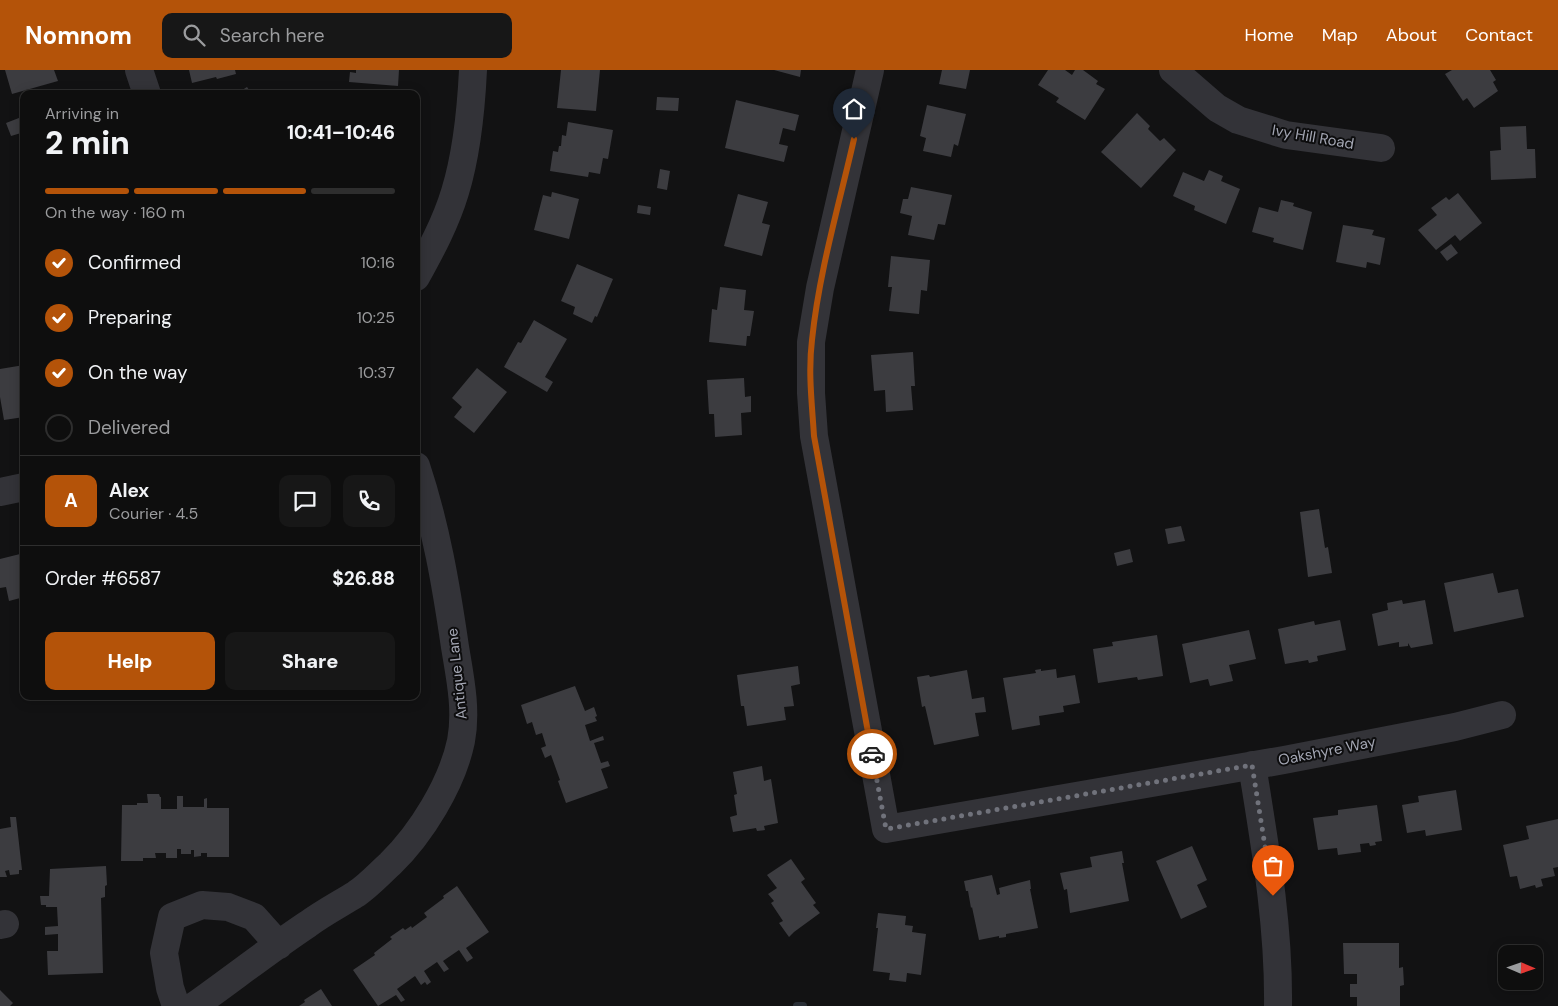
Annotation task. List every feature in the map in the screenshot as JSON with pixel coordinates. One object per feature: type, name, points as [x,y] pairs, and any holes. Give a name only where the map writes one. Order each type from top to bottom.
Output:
[{"type":"street","points":[[139,70],[146,90]]},
{"type":"street","points":[[420,270],[430,252],[455,192],[466,142],[473,70]]},
{"type":"street","name":"Oakshyre Way","points":[[870,70],[820,288],[812,342],[811,393],[814,436],[886,829],[1252,765],[1455,727],[1502,715]]},
{"type":"street","name":"Ivy Hill Road","points":[[1173,70],[1216,108],[1238,120],[1286,135],[1381,148]]},
{"type":"street","name":"Antique Lane","points":[[194,1006],[309,923],[358,893],[390,864],[412,840],[437,800],[452,768],[463,725],[461,686],[446,583],[432,517],[420,479]]},
{"type":"street","points":[[0,492],[20,488]]},
{"type":"street","points":[[1252,765],[1273,896],[1277,946],[1278,1006]]},
{"type":"street","points":[[176,1006],[170,988],[164,953],[172,917],[202,905],[228,908],[254,917],[279,945]]},
{"type":"building","points":[[5,70],[54,70],[58,81],[20,90],[20,92],[12,94]]},
{"type":"building","points":[[189,70],[235,70],[236,74],[192,83]]},
{"type":"building","points":[[356,70],[399,70],[398,86],[349,82],[350,72],[356,73]]},
{"type":"building","points":[[561,70],[600,70],[596,111],[557,108]]},
{"type":"building","points":[[774,70],[801,70],[800,77]]},
{"type":"building","points":[[942,70],[970,70],[966,89],[939,84]]},
{"type":"building","points":[[1048,70],[1065,70],[1072,75],[1075,70],[1083,70],[1098,81],[1096,84],[1105,89],[1085,120],[1056,102],[1059,98],[1038,85]]},
{"type":"building","points":[[1452,70],[1490,70],[1496,80],[1493,82],[1498,91],[1474,108],[1467,98],[1463,101],[1445,74]]},
{"type":"building","points":[[657,97],[679,98],[678,111],[656,110]]},
{"type":"building","points":[[736,100],[799,115],[795,131],[783,128],[779,144],[788,146],[784,162],[725,148]]},
{"type":"building","points":[[927,105],[966,114],[958,146],[954,144],[951,157],[923,151],[926,138],[920,136]]},
{"type":"building","points":[[1137,113],[1150,126],[1148,129],[1160,141],[1164,138],[1176,150],[1141,188],[1101,152]]},
{"type":"building","points":[[20,118],[20,133],[11,136],[6,123]]},
{"type":"building","points":[[568,122],[613,130],[608,159],[603,158],[600,174],[589,172],[588,177],[550,171],[553,151],[558,152],[559,146],[561,146],[562,135],[566,136]]},
{"type":"building","points":[[1526,126],[1527,149],[1535,149],[1536,178],[1491,180],[1490,151],[1501,150],[1500,127]]},
{"type":"building","points":[[660,169],[670,171],[667,190],[657,188]]},
{"type":"building","points":[[1209,170],[1223,176],[1221,181],[1240,189],[1226,224],[1194,210],[1195,206],[1173,196],[1183,172],[1204,181]]},
{"type":"building","points":[[911,187],[952,195],[945,225],[938,224],[934,240],[908,235],[912,216],[900,213],[903,199],[908,199]]},
{"type":"building","points":[[552,192],[579,199],[569,239],[534,230],[543,195],[551,197]]},
{"type":"building","points":[[1458,193],[1482,223],[1460,241],[1455,235],[1436,250],[1418,230],[1437,215],[1431,208],[1446,197],[1449,200]]},
{"type":"building","points":[[738,194],[768,202],[762,223],[770,225],[762,256],[724,246]]},
{"type":"building","points":[[1281,200],[1294,203],[1293,206],[1312,212],[1303,250],[1273,242],[1274,238],[1252,232],[1259,207],[1278,212]]},
{"type":"building","points":[[638,205],[651,207],[650,215],[637,213]]},
{"type":"building","points":[[1343,225],[1374,230],[1372,235],[1385,238],[1380,265],[1367,262],[1366,268],[1336,262]]},
{"type":"building","points":[[1451,244],[1458,253],[1447,261],[1440,252]]},
{"type":"building","points":[[891,256],[930,260],[927,291],[921,290],[919,314],[889,311],[892,287],[888,287]]},
{"type":"building","points":[[577,264],[613,279],[597,317],[595,316],[592,323],[573,314],[575,307],[561,301]]},
{"type":"building","points":[[720,287],[746,290],[744,310],[754,311],[750,336],[747,336],[746,346],[709,342],[712,309],[717,310]]},
{"type":"building","points":[[534,320],[567,339],[545,377],[553,382],[547,392],[504,367],[518,342],[521,343]]},
{"type":"building","points":[[913,352],[915,386],[911,386],[913,410],[886,412],[885,390],[874,391],[871,355]]},
{"type":"building","points":[[20,366],[20,418],[4,420],[0,397],[0,369]]},
{"type":"building","points":[[477,368],[507,392],[474,433],[454,417],[462,407],[452,398]]},
{"type":"building","points":[[744,378],[745,397],[751,396],[751,412],[741,413],[742,435],[715,437],[714,414],[709,414],[707,380]]},
{"type":"building","points":[[1319,509],[1325,548],[1328,547],[1332,573],[1308,577],[1300,512]]},
{"type":"building","points":[[1181,526],[1185,541],[1168,544],[1165,529]]},
{"type":"building","points":[[1130,549],[1133,562],[1117,566],[1114,553]]},
{"type":"building","points":[[20,554],[20,598],[9,601],[6,587],[0,588],[0,559]]},
{"type":"building","points":[[1493,573],[1498,593],[1518,589],[1524,617],[1454,632],[1444,583]]},
{"type":"building","points":[[1402,600],[1403,604],[1425,600],[1433,644],[1411,648],[1408,643],[1408,646],[1399,647],[1399,642],[1378,646],[1372,614],[1388,610],[1387,603]]},
{"type":"building","points":[[1340,620],[1346,650],[1317,656],[1318,661],[1309,663],[1308,660],[1285,664],[1278,629],[1314,621],[1315,625]]},
{"type":"building","points":[[1249,630],[1256,659],[1229,665],[1233,681],[1210,686],[1208,679],[1190,683],[1182,644]]},
{"type":"building","points":[[1157,635],[1163,676],[1138,680],[1137,677],[1098,683],[1093,649],[1113,646],[1112,642]]},
{"type":"building","points":[[798,666],[800,684],[791,686],[794,706],[784,707],[786,720],[747,726],[744,706],[741,706],[737,675]]},
{"type":"building","points":[[1041,669],[1041,671],[1056,669],[1057,678],[1075,675],[1080,703],[1063,706],[1064,712],[1039,716],[1040,725],[1012,730],[1003,678],[1036,673],[1035,670]]},
{"type":"building","points":[[967,670],[972,699],[984,697],[986,712],[975,713],[979,736],[934,745],[925,706],[922,707],[917,677],[929,675],[930,677]]},
{"type":"building","points":[[575,686],[585,711],[594,707],[597,721],[585,725],[590,741],[603,736],[604,740],[594,743],[601,763],[608,761],[610,766],[601,769],[608,788],[566,803],[551,755],[545,758],[541,748],[546,746],[542,733],[536,735],[532,722],[527,724],[521,705]]},
{"type":"building","points":[[762,766],[764,781],[771,779],[778,823],[764,826],[765,830],[757,831],[756,828],[733,832],[730,817],[737,815],[734,795],[737,794],[733,772]]},
{"type":"building","points":[[1456,790],[1462,830],[1426,836],[1425,830],[1407,833],[1402,805],[1419,802],[1418,796]]},
{"type":"building","points":[[147,794],[159,794],[161,797],[161,809],[177,809],[177,796],[183,796],[183,807],[204,807],[204,799],[207,798],[207,808],[229,808],[229,857],[207,857],[207,853],[201,853],[201,856],[194,857],[194,850],[191,850],[191,854],[181,854],[181,849],[177,849],[177,858],[166,858],[166,853],[155,853],[156,858],[143,858],[143,861],[121,861],[122,805],[148,803]]},
{"type":"building","points":[[1377,805],[1382,841],[1375,842],[1376,845],[1370,846],[1369,843],[1360,844],[1361,852],[1338,855],[1337,848],[1318,850],[1313,818],[1338,815],[1338,810]]},
{"type":"building","points":[[10,817],[16,817],[22,870],[19,870],[19,874],[10,875],[9,870],[5,871],[7,877],[0,877],[0,829],[11,827]]},
{"type":"building","points":[[1558,819],[1558,867],[1553,868],[1555,876],[1541,879],[1543,886],[1536,888],[1535,885],[1520,889],[1517,876],[1510,877],[1503,845],[1529,839],[1526,826]]},
{"type":"building","points":[[1192,846],[1207,880],[1197,885],[1207,907],[1181,919],[1156,861]]},
{"type":"building","points":[[1122,851],[1124,863],[1122,863],[1129,901],[1070,913],[1067,889],[1064,890],[1060,873],[1092,867],[1090,857]]},
{"type":"building","points":[[791,859],[805,879],[801,882],[816,903],[813,905],[820,913],[789,937],[779,923],[783,921],[771,903],[774,901],[768,894],[777,888],[767,875]]},
{"type":"building","points":[[106,866],[107,885],[105,886],[105,897],[101,898],[103,973],[48,975],[47,951],[58,951],[58,934],[45,935],[45,927],[58,926],[57,907],[41,905],[40,896],[49,896],[50,869]]},
{"type":"building","points":[[992,875],[997,895],[1000,894],[999,888],[1030,880],[1038,928],[1006,934],[1006,937],[999,938],[999,936],[979,940],[964,881]]},
{"type":"building","points":[[457,886],[489,932],[466,948],[473,958],[467,962],[459,950],[443,961],[449,969],[444,972],[437,962],[424,971],[431,982],[427,985],[425,982],[421,985],[415,976],[397,989],[405,1000],[401,1002],[396,995],[378,1006],[353,970],[375,955],[374,953],[392,939],[390,937],[403,928],[405,930],[411,926],[412,928],[427,917],[424,913]]},
{"type":"building","points":[[878,913],[906,916],[905,925],[913,926],[912,932],[926,934],[921,975],[907,973],[906,982],[889,980],[890,973],[873,971]]},
{"type":"building","points":[[1343,943],[1399,943],[1399,968],[1403,967],[1404,985],[1400,986],[1400,1006],[1357,1006],[1357,997],[1350,997],[1350,984],[1357,984],[1357,974],[1344,974]]},
{"type":"building","points":[[321,989],[332,1006],[299,1006],[305,1002],[304,1000]]},
{"type":"building","points":[[0,990],[13,1003],[10,1006],[0,1006]]},
{"type":"waterway","points":[[797,1006],[803,1006]]},
{"type":"way so far","points":[[872,754],[886,829],[1252,765],[1273,896]]},
{"type":"route","points":[[854,139],[820,288],[812,342],[811,393],[814,436],[872,754]]}]
